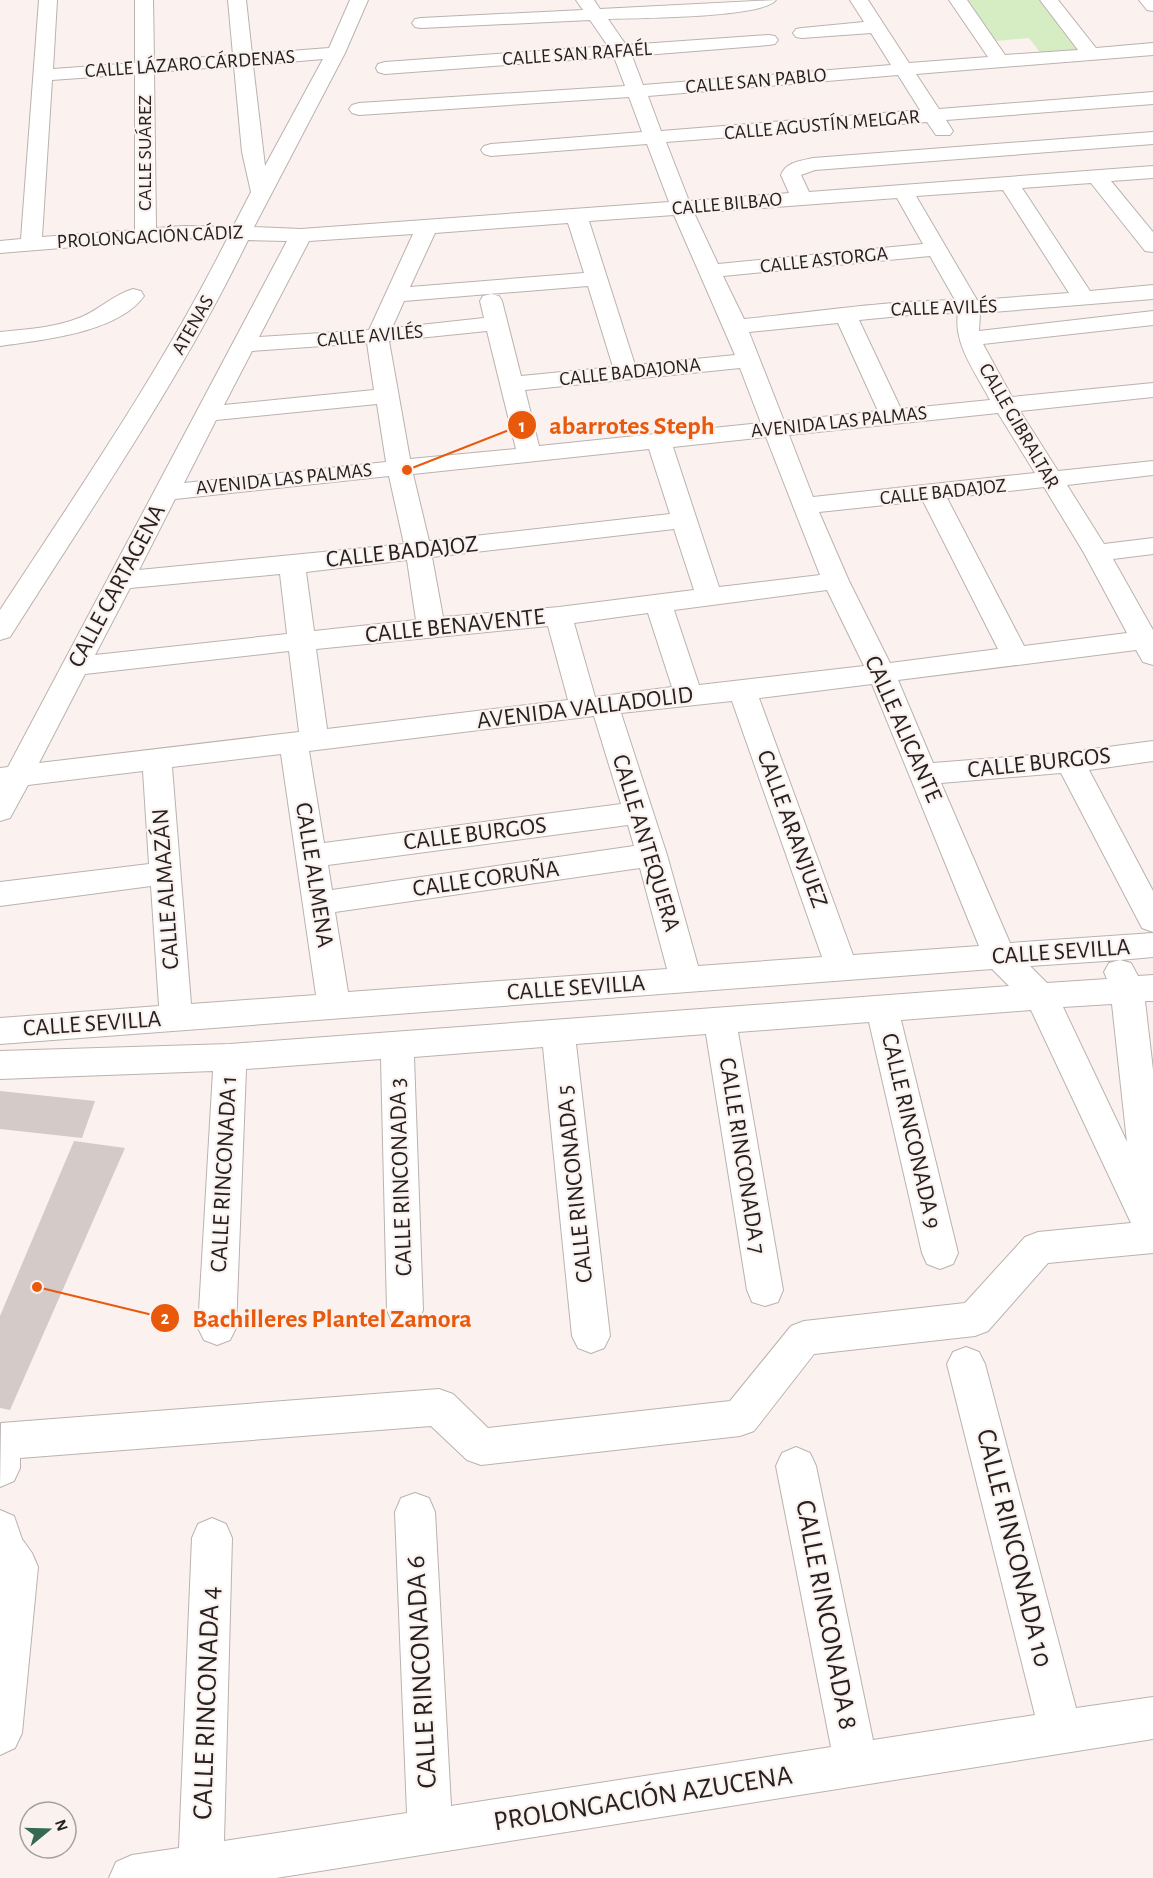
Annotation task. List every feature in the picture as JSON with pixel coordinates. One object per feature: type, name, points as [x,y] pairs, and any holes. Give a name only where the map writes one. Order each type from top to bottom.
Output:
[{"type":"street","points":[[31,243],[48,0]]},
{"type":"street","name":"CALLE SUÁREZ","points":[[144,0],[146,234]]},
{"type":"street","points":[[237,0],[252,152],[261,192]]},
{"type":"street","points":[[488,0],[492,20]]},
{"type":"street","points":[[421,23],[492,20],[590,7],[676,5],[748,7],[767,0]]},
{"type":"street","points":[[859,0],[959,158],[1003,183],[1083,298]]},
{"type":"street","points":[[958,0],[1001,63]]},
{"type":"street","points":[[1049,0],[1092,55]]},
{"type":"street","points":[[1148,0],[1153,6]]},
{"type":"street","name":"ATENAS","points":[[0,631],[161,381],[209,298],[261,192],[336,53],[354,1]]},
{"type":"street","name":"CALLE ALICANTE","points":[[590,7],[621,51],[681,208],[736,327],[804,506],[836,581],[881,673],[999,956],[1042,998],[1153,1232]]},
{"type":"street","points":[[802,33],[875,27]]},
{"type":"street","name":"CALLE SAN RAFAÉL","points":[[385,68],[769,40]]},
{"type":"street","name":"CALLE SAN PABLO","points":[[359,109],[637,91],[1153,49]]},
{"type":"street","name":"CALLE LÁZARO CÁRDENAS","points":[[44,75],[336,53]]},
{"type":"street","name":"CALLE AGUSTÍN MELGAR","points":[[492,150],[1153,98]]},
{"type":"street","points":[[801,198],[790,179],[793,170],[802,166],[837,161],[959,158],[1153,138]]},
{"type":"street","points":[[945,188],[958,179],[959,158]]},
{"type":"street","name":"CALLE BILBAO","points":[[301,235],[577,217],[1153,172]]},
{"type":"street","points":[[1097,177],[1150,238]]},
{"type":"street","points":[[903,191],[970,306]]},
{"type":"street","points":[[577,217],[626,372]]},
{"type":"street","points":[[428,227],[377,336],[399,467],[418,551],[431,627]]},
{"type":"street","name":"PROLONGACIÓN CÁDIZ","points":[[0,247],[146,234],[241,232],[301,235]]},
{"type":"street","name":"CALLE CARTAGENA","points":[[0,810],[8,777],[75,666],[301,235]]},
{"type":"street","name":"CALLE ASTORGA","points":[[710,271],[938,249]]},
{"type":"street","points":[[395,295],[597,279]]},
{"type":"street","points":[[488,289],[529,454]]},
{"type":"street","name":"CALLE AVILÉS","points":[[736,327],[921,306],[999,306],[1153,292]]},
{"type":"street","points":[[0,339],[75,329],[112,312],[133,296]]},
{"type":"street","name":"CALLE GIBRALTAR","points":[[970,306],[967,325],[969,339],[1005,406],[1098,553],[1150,645]]},
{"type":"street","points":[[845,314],[892,417]]},
{"type":"street","points":[[969,339],[1153,318]]},
{"type":"street","name":"CALLE AVILÉS","points":[[244,345],[377,336],[496,322]]},
{"type":"street","name":"CALLE BADAJONA","points":[[512,384],[749,360]]},
{"type":"street","name":"AVENIDA LAS PALMAS","points":[[167,492],[1153,390]]},
{"type":"street","points":[[209,414],[387,396]]},
{"type":"street","points":[[659,442],[709,596]]},
{"type":"street","name":"CALLE BADAJOZ","points":[[804,506],[1153,468]]},
{"type":"street","points":[[932,493],[1015,656]]},
{"type":"street","name":"CALLE BADAJOZ","points":[[120,580],[418,551],[683,520]]},
{"type":"street","points":[[1098,553],[1153,546]]},
{"type":"street","name":"CALLE ALMENA","points":[[292,564],[302,642],[304,742],[312,856],[333,1006]]},
{"type":"street","name":"CALLE BENAVENTE","points":[[75,666],[431,627],[559,616],[836,581]]},
{"type":"street","points":[[657,602],[688,695]]},
{"type":"street","name":"CALLE ANTEQUERA","points":[[559,616],[638,813],[652,855],[686,980]]},
{"type":"street","name":"AVENIDA VALLADOLID","points":[[8,777],[688,695],[742,691],[1015,656],[1150,645]]},
{"type":"street","name":"CALLE ARANJUEZ","points":[[742,691],[842,968]]},
{"type":"street","name":"CALLE BURGOS","points":[[924,774],[1070,762],[1153,751]]},
{"type":"street","name":"CALLE ALMAZÁN","points":[[157,760],[176,1018]]},
{"type":"street","points":[[1070,762],[1153,920]]},
{"type":"street","name":"CALLE BURGOS","points":[[312,856],[638,813]]},
{"type":"street","name":"CALLE CORUÑA","points":[[319,903],[652,855]]},
{"type":"street","points":[[0,894],[165,873]]},
{"type":"street","name":"CALLE SEVILLA","points":[[0,1031],[1153,945]]},
{"type":"street","points":[[1111,948],[1140,989],[1153,1217]]},
{"type":"street","name":"CALLE SEVILLA","points":[[0,1065],[230,1057],[1140,989]]},
{"type":"street","points":[[442,998],[444,1041]]},
{"type":"street","name":"CALLE RINCONADA 9","points":[[882,1010],[940,1253]]},
{"type":"street","name":"CALLE RINCONADA 7","points":[[720,1021],[765,1290]]},
{"type":"street","name":"CALLE RINCONADA 5","points":[[558,1033],[591,1336]]},
{"type":"street","name":"CALLE RINCONADA 3","points":[[397,1045],[405,1310]]},
{"type":"street","name":"CALLE RINCONADA 1","points":[[217,1328],[230,1057]]},
{"type":"street","points":[[0,1468],[1,1442],[439,1407],[481,1447],[740,1418],[804,1338],[975,1319],[1038,1248],[1153,1237]]},
{"type":"street","name":"CALLE RINCONADA 10","points":[[966,1364],[1061,1733]]},
{"type":"street","name":"CALLE RINCONADA 8","points":[[796,1466],[856,1765]]},
{"type":"street","name":"CALLE RINCONADA 6","points":[[415,1512],[430,1832]]},
{"type":"street","points":[[0,1530],[3,1548],[18,1567],[3,1669],[0,1733]]},
{"type":"street","name":"CALLE RINCONADA 4","points":[[201,1868],[212,1538]]},
{"type":"street","name":"PROLONGACIÓN AZUCENA","points":[[132,1878],[1153,1718]]},
{"type":"green space","points":[[965,0],[1044,0],[1086,51],[1042,55],[1029,38],[996,41]]},
{"type":"building","points":[[0,1091],[95,1101],[82,1138],[0,1129]]},
{"type":"building","points":[[74,1141],[125,1148],[10,1410],[0,1408],[0,1316]]},
{"type":"place","name":"abarrotes Steph","points":[[407,470]]},
{"type":"place","name":"Bachilleres Plantel Zamora","points":[[37,1287]]}]
